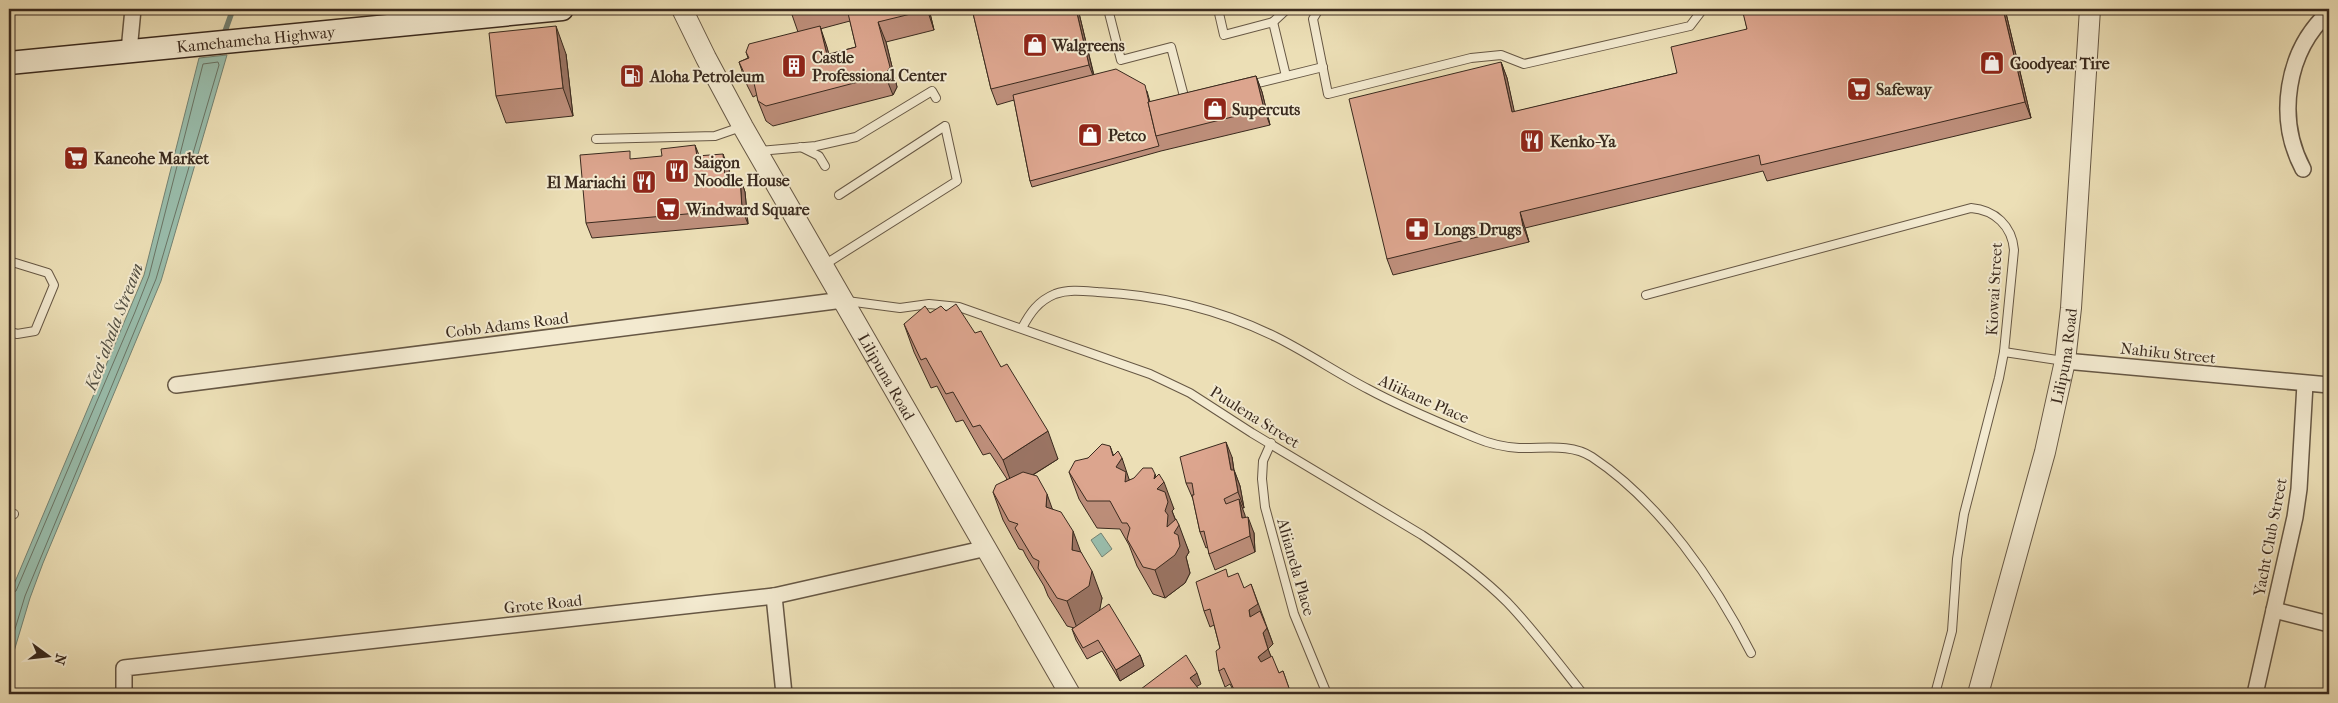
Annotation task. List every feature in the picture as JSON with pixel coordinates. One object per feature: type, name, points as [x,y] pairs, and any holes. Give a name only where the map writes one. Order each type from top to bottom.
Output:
[{"type":"main road","name":"Kamehameha Highway","points":[[9,63],[239,40],[392,17],[562,9]]},
{"type":"street","points":[[129,51],[133,9]]},
{"type":"street","name":"Lilipuna Road","points":[[682,9],[743,127],[759,151],[1070,694]]},
{"type":"street","name":"Lilipuna Road","points":[[1978,694],[2045,452],[2065,361],[2071,308],[2090,9]]},
{"type":"street","points":[[2303,169],[2295,152],[2290,134],[2288,105],[2290,87],[2293,70],[2306,39],[2329,12]]},
{"type":"street","name":"Cobb Adams Road","points":[[176,385],[843,300]]},
{"type":"street","name":"Nahiku Street","points":[[2065,361],[2329,386]]},
{"type":"street","name":"Yacht Club Street","points":[[2255,694],[2299,489],[2305,384]]},
{"type":"street","name":"Grote Road","points":[[124,694],[124,668],[774,596],[987,548]]},
{"type":"street","points":[[774,596],[784,694]]},
{"type":"street","points":[[2274,610],[2329,624]]},
{"type":"lane","points":[[1108,9],[1121,60],[1171,47],[1184,100],[1193,98]]},
{"type":"lane","points":[[1218,9],[1224,35],[1273,22],[1287,9]]},
{"type":"lane","points":[[1311,9],[1328,94],[1471,58],[1501,55],[1524,64],[1690,26],[1703,9]]},
{"type":"lane","points":[[1313,18],[1319,9]]},
{"type":"lane","points":[[1273,22],[1286,76]]},
{"type":"lane","points":[[1239,87],[1323,67]]},
{"type":"lane","points":[[759,151],[801,147],[856,137],[932,91],[936,98]]},
{"type":"lane","points":[[824,265],[957,181],[945,126],[839,195]]},
{"type":"lane","points":[[596,140],[715,136],[743,127]]},
{"type":"lane","points":[[801,147],[819,156],[825,166]]},
{"type":"lane","name":"Kiowai Street","points":[[1646,295],[1971,208],[1982,209],[2000,220],[2013,242],[2004,352],[1964,514],[1957,559],[1952,631],[1935,694]]},
{"type":"lane","points":[[9,261],[48,273],[54,285],[35,332],[17,334],[9,331]]},
{"type":"lane","name":"Aliikane Place","points":[[1022,328],[1033,309],[1043,300],[1063,292],[1110,292],[1168,300],[1225,316],[1268,333],[1368,389],[1477,438],[1506,447],[1562,448],[1584,452],[1618,478],[1642,500],[1686,548],[1721,599],[1751,653]]},
{"type":"lane","name":"Puulena Street","points":[[843,300],[900,308],[929,304],[959,307],[1171,383],[1422,535],[1479,576],[1532,629],[1583,694]]},
{"type":"lane","name":"Nahiku Street","points":[[2004,352],[2065,361]]},
{"type":"lane","name":"Aliianela Place","points":[[1271,443],[1263,461],[1262,479],[1265,507],[1294,614],[1327,694]]},
{"type":"water","points":[[227,55],[161,281],[43,563],[30,598],[9,668],[9,596],[144,275],[199,58]]},
{"type":"water","points":[[1101,533],[1112,549],[1102,557],[1091,540]]},
{"type":"building","points":[[790,9],[812,9],[791,14]]},
{"type":"building","points":[[847,9],[927,10],[878,22],[890,67],[885,75],[766,106],[758,101],[752,74],[746,77],[739,62],[749,58],[746,52],[749,44],[820,26],[827,55],[856,47]]},
{"type":"building","name":"Walgreens","points":[[972,9],[1076,9],[1089,65],[991,89]]},
{"type":"building","points":[[1742,9],[2003,9],[2025,102],[1761,165],[1759,155],[1520,212],[1523,226],[1387,259],[1349,99],[1501,62],[1512,112],[1677,73],[1671,47],[1747,29]]},
{"type":"building","points":[[556,26],[563,88],[496,96],[489,33]]},
{"type":"building","name":"Petco","points":[[1116,69],[1145,85],[1159,146],[1030,181],[1013,95]]},
{"type":"building","points":[[1256,76],[1264,109],[1156,136],[1148,102]]},
{"type":"building","name":"Windward Square","points":[[695,145],[697,156],[723,154],[725,178],[740,177],[742,209],[586,223],[580,155],[630,151],[630,159],[662,156],[661,149]]},
{"type":"building","points":[[956,304],[975,333],[981,331],[1001,367],[1007,364],[1048,431],[1003,460],[980,425],[973,427],[953,392],[946,394],[926,358],[921,360],[904,324],[925,306],[930,313],[941,306],[946,311]]},
{"type":"building","points":[[1226,442],[1231,470],[1234,470],[1238,492],[1224,499],[1226,504],[1239,499],[1242,518],[1248,517],[1250,536],[1209,554],[1204,531],[1200,532],[1192,495],[1194,495],[1192,483],[1186,483],[1180,457]]},
{"type":"building","points":[[1102,444],[1110,446],[1113,456],[1118,451],[1122,458],[1116,467],[1126,472],[1125,482],[1134,478],[1143,468],[1152,468],[1155,474],[1154,479],[1159,474],[1164,482],[1157,489],[1165,492],[1168,502],[1165,511],[1168,515],[1167,527],[1176,519],[1179,525],[1174,533],[1178,535],[1180,546],[1175,555],[1155,570],[1143,567],[1127,539],[1130,528],[1127,523],[1122,523],[1110,501],[1087,501],[1069,472],[1075,461],[1088,458]]},
{"type":"building","points":[[1023,472],[1037,476],[1047,494],[1046,507],[1061,512],[1073,531],[1072,550],[1081,552],[1092,571],[1089,586],[1067,601],[1057,598],[1038,568],[1039,561],[1033,558],[1015,528],[1018,524],[1009,521],[993,492],[996,485]]},
{"type":"building","points":[[1226,569],[1228,577],[1238,573],[1244,588],[1251,584],[1258,604],[1249,610],[1250,617],[1260,611],[1267,628],[1263,633],[1268,649],[1258,657],[1261,662],[1272,656],[1279,673],[1283,671],[1290,691],[1286,694],[1236,694],[1224,668],[1219,671],[1216,651],[1220,648],[1210,609],[1204,611],[1196,582]]},
{"type":"building","points":[[1109,604],[1140,655],[1116,670],[1098,640],[1083,648],[1072,629]]},
{"type":"building","points":[[1186,655],[1197,673],[1190,678],[1202,693],[1144,694],[1141,689]]},
{"type":"waterway","name":"Keaʻahala Stream","points":[[223,37],[233,9]]},
{"type":"place","name":"Walgreens","points":[[1035,45]]},
{"type":"place","name":"Goodyear Tire","points":[[1992,63]]},
{"type":"place","name":"Castle Professional Center","points":[[794,66]]},
{"type":"place","name":"Aloha Petroleum","points":[[632,76]]},
{"type":"place","name":"Safeway","points":[[1859,89]]},
{"type":"place","name":"Supercuts","points":[[1215,109]]},
{"type":"place","name":"Petco","points":[[1090,135]]},
{"type":"place","name":"Kenko-Ya","points":[[1532,141]]},
{"type":"place","name":"Kaneohe Market","points":[[76,158]]},
{"type":"place","name":"Saigon Noodle House","points":[[677,171]]},
{"type":"place","name":"El Mariachi","points":[[644,182]]},
{"type":"place","name":"Windward Square","points":[[668,209]]},
{"type":"place","name":"Longs Drugs","points":[[1417,229]]}]
